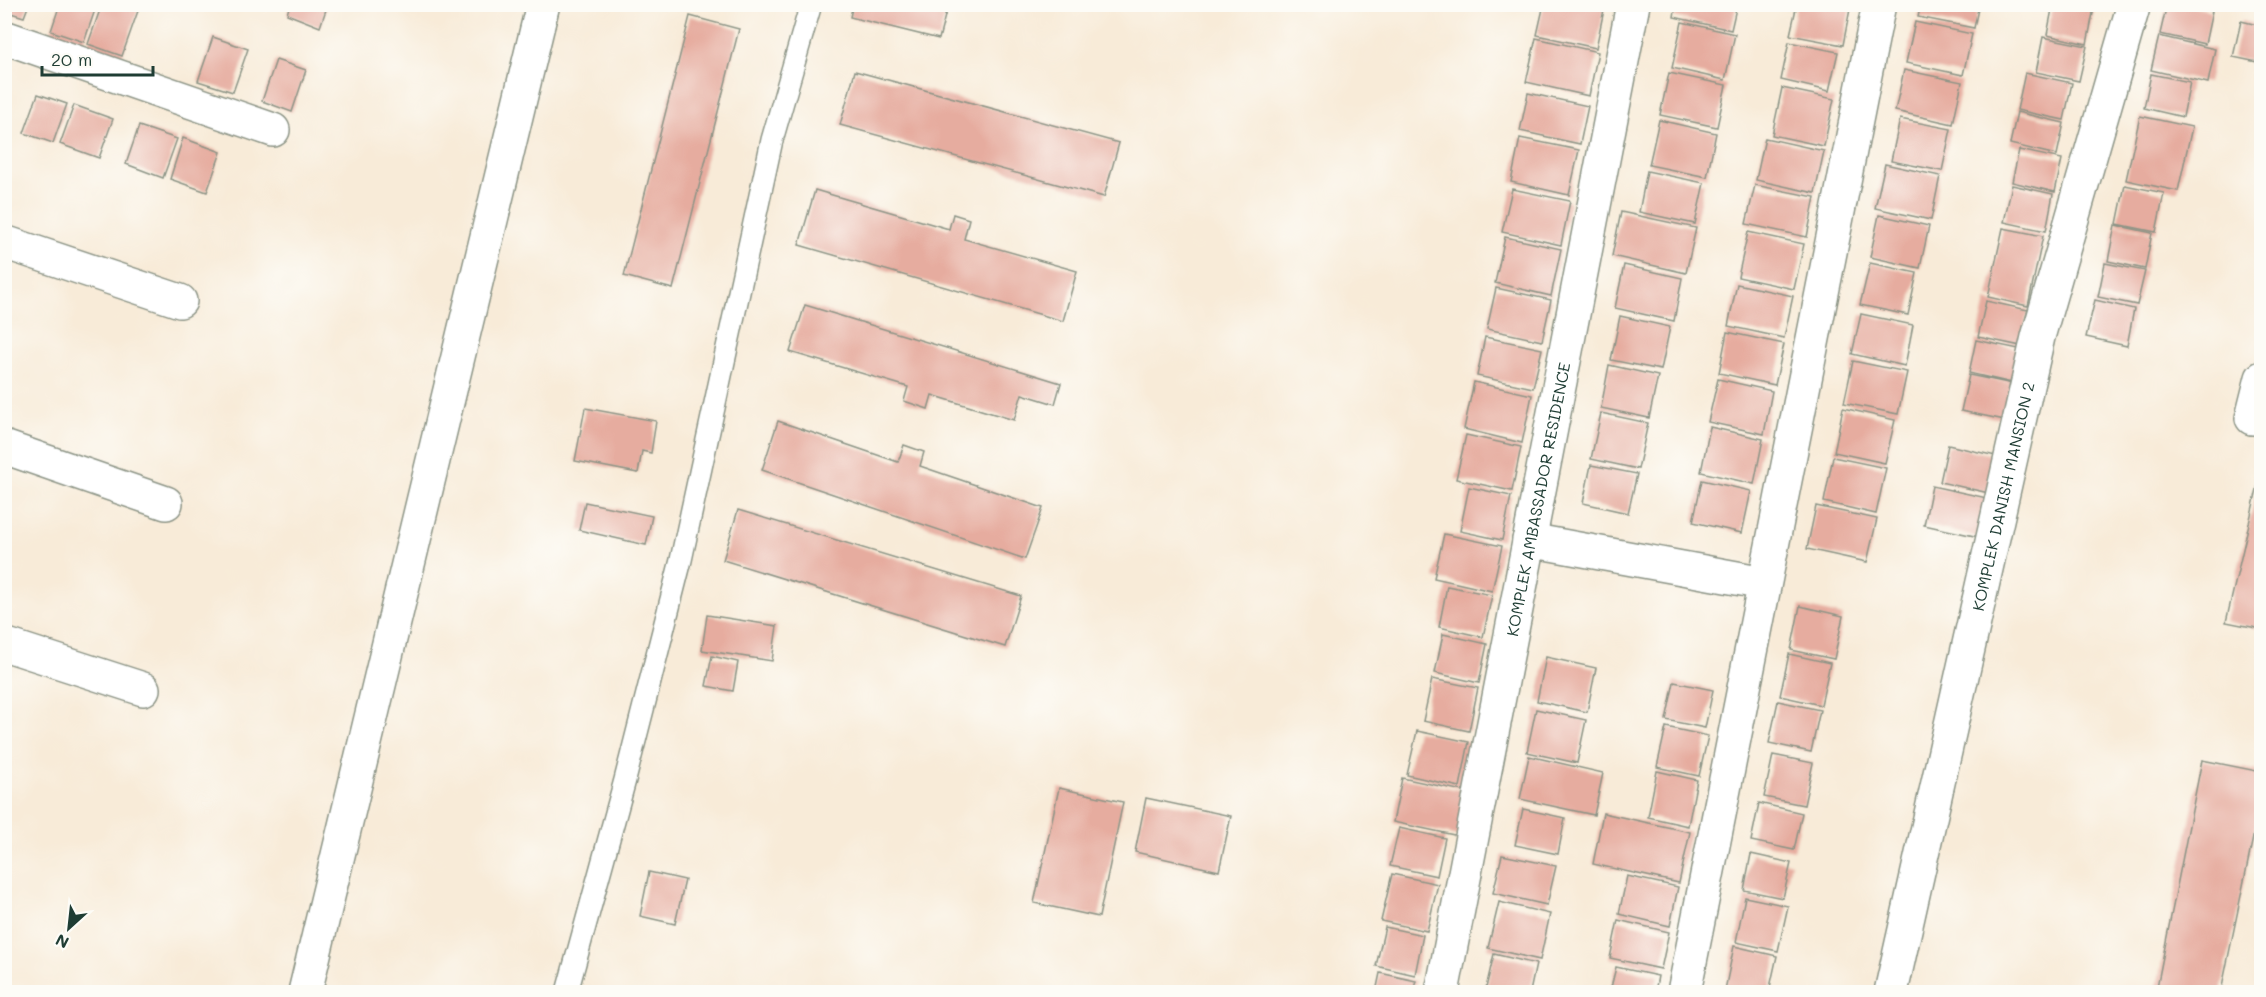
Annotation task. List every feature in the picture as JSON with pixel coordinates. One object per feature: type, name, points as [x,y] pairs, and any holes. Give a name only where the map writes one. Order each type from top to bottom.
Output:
[{"type":"street","points":[[305,993],[543,4]]},
{"type":"street","name":"KOMPLEK AMBASSADOR RESIDENCE","points":[[1442,993],[1633,4]]},
{"type":"street","points":[[1684,993],[1879,4]]},
{"type":"street","name":"KOMPLEK DANISH MANSION 2","points":[[1891,993],[2038,337],[2134,4]]},
{"type":"street","points":[[4,37],[273,130]]},
{"type":"street","points":[[4,242],[180,301]]},
{"type":"street","points":[[2252,418],[2262,378]]},
{"type":"street","points":[[4,447],[166,502]]},
{"type":"street","points":[[1529,540],[1764,583]]},
{"type":"street","points":[[4,644],[143,689]]},
{"type":"lane","points":[[567,993],[625,780],[681,560],[772,140],[811,4]]},
{"type":"building","points":[[4,4],[29,4],[24,17],[4,11]]},
{"type":"building","points":[[60,4],[97,4],[84,42],[51,31]]},
{"type":"building","points":[[102,4],[129,4],[139,8],[122,56],[88,44]]},
{"type":"building","points":[[290,4],[328,4],[320,27],[287,14]]},
{"type":"building","points":[[853,4],[948,4],[939,39],[850,17]]},
{"type":"building","points":[[1544,4],[1605,5],[1596,48],[1537,35]]},
{"type":"building","points":[[1676,4],[1737,4],[1731,30],[1674,17]]},
{"type":"building","points":[[1797,4],[1851,4],[1843,45],[1790,35]]},
{"type":"building","points":[[1921,4],[1979,4],[1974,28],[1918,17]]},
{"type":"building","points":[[2053,4],[2078,4],[2094,8],[2087,44],[2047,35]]},
{"type":"building","points":[[2167,4],[2180,4],[2212,11],[2205,44],[2160,34]]},
{"type":"building","points":[[690,16],[739,29],[673,289],[624,276]]},
{"type":"building","points":[[2241,21],[2262,26],[2262,63],[2233,57]]},
{"type":"building","points":[[1682,22],[1735,34],[1725,80],[1672,68]]},
{"type":"building","points":[[1915,22],[1972,34],[1963,75],[1906,63]]},
{"type":"building","points":[[2159,36],[2215,49],[2208,83],[2151,70]]},
{"type":"building","points":[[213,37],[248,49],[233,92],[198,81]]},
{"type":"building","points":[[2043,37],[2087,46],[2079,81],[2036,72]]},
{"type":"building","points":[[1536,38],[1598,52],[1589,96],[1526,82]]},
{"type":"building","points":[[1789,42],[1838,52],[1829,91],[1781,80]]},
{"type":"building","points":[[276,60],[306,70],[292,112],[262,101]]},
{"type":"building","points":[[1904,70],[1962,82],[1953,124],[1895,111]]},
{"type":"building","points":[[855,71],[1119,143],[1104,197],[840,125]]},
{"type":"building","points":[[1669,73],[1726,85],[1717,127],[1660,115]]},
{"type":"building","points":[[2025,73],[2072,83],[2064,120],[2017,110]]},
{"type":"building","points":[[2151,74],[2190,82],[2183,117],[2144,108]]},
{"type":"building","points":[[1782,88],[1834,99],[1824,146],[1772,135]]},
{"type":"building","points":[[1528,93],[1588,106],[1580,144],[1520,131]]},
{"type":"building","points":[[38,94],[67,104],[53,143],[24,133]]},
{"type":"building","points":[[74,105],[113,119],[99,158],[60,144]]},
{"type":"building","points":[[2017,112],[2064,123],[2057,155],[2010,144]]},
{"type":"building","points":[[2140,116],[2192,127],[2178,191],[2126,180]]},
{"type":"building","points":[[1900,119],[1951,129],[1942,171],[1891,161]]},
{"type":"building","points":[[1659,120],[1716,133],[1707,177],[1649,165]]},
{"type":"building","points":[[139,126],[177,139],[163,178],[126,164]]},
{"type":"building","points":[[183,138],[221,152],[207,192],[170,179]]},
{"type":"building","points":[[1520,138],[1579,150],[1569,195],[1511,182]]},
{"type":"building","points":[[1765,138],[1824,151],[1815,193],[1756,180]]},
{"type":"building","points":[[2019,150],[2062,159],[2055,192],[2012,182]]},
{"type":"building","points":[[1885,164],[1940,176],[1931,220],[1875,208]]},
{"type":"building","points":[[1647,171],[1704,183],[1695,224],[1639,212]]},
{"type":"building","points":[[1755,185],[1815,197],[1807,237],[1746,224]]},
{"type":"building","points":[[2012,185],[2053,194],[2046,231],[2004,222]]},
{"type":"building","points":[[2125,185],[2164,193],[2156,232],[2117,224]]},
{"type":"building","points":[[1512,189],[1570,201],[1561,245],[1502,232]]},
{"type":"building","points":[[815,190],[949,229],[953,214],[969,219],[964,239],[1077,271],[1063,321],[799,245]]},
{"type":"building","points":[[1621,212],[1696,228],[1686,273],[1612,256]]},
{"type":"building","points":[[1879,215],[1929,226],[1920,268],[1870,257]]},
{"type":"building","points":[[2115,225],[2152,233],[2145,269],[2108,261]]},
{"type":"building","points":[[2003,228],[2043,236],[2028,306],[1988,297]]},
{"type":"building","points":[[1748,232],[1804,244],[1794,289],[1738,277]]},
{"type":"building","points":[[1505,237],[1561,249],[1551,296],[1495,283]]},
{"type":"building","points":[[1870,263],[1917,273],[1908,315],[1860,305]]},
{"type":"building","points":[[2105,263],[2145,271],[2137,305],[2098,297]]},
{"type":"building","points":[[1624,265],[1682,278],[1674,321],[1615,308]]},
{"type":"building","points":[[1737,284],[1793,296],[1784,338],[1728,326]]},
{"type":"building","points":[[1496,288],[1551,300],[1542,341],[1487,329]]},
{"type":"building","points":[[2095,300],[2134,309],[2127,346],[2086,337]]},
{"type":"building","points":[[1986,301],[2028,310],[2021,346],[1978,337]]},
{"type":"building","points":[[805,305],[1061,383],[1055,404],[1022,394],[1014,420],[932,395],[928,409],[904,401],[908,387],[790,352]]},
{"type":"building","points":[[1861,314],[1913,325],[1905,366],[1852,354]]},
{"type":"building","points":[[1620,316],[1670,327],[1661,370],[1611,360]]},
{"type":"building","points":[[1727,332],[1784,344],[1775,385],[1719,373]]},
{"type":"building","points":[[1485,337],[1542,349],[1533,388],[1477,376]]},
{"type":"building","points":[[1976,340],[2019,349],[2012,383],[1969,373]]},
{"type":"building","points":[[1853,361],[1907,372],[1898,414],[1844,403]]},
{"type":"building","points":[[1609,365],[1658,376],[1649,418],[1601,408]]},
{"type":"building","points":[[1969,375],[2013,384],[2005,420],[1961,411]]},
{"type":"building","points":[[1718,379],[1772,391],[1764,434],[1708,422]]},
{"type":"building","points":[[1474,382],[1532,395],[1522,443],[1464,429]]},
{"type":"building","points":[[585,408],[656,421],[651,453],[642,451],[638,473],[575,461]]},
{"type":"building","points":[[1843,408],[1895,420],[1885,463],[1834,452]]},
{"type":"building","points":[[1601,413],[1648,423],[1638,469],[1591,459]]},
{"type":"building","points":[[778,421],[898,462],[904,445],[924,452],[920,466],[1043,508],[1025,559],[762,470]]},
{"type":"building","points":[[1710,427],[1763,439],[1754,484],[1701,472]]},
{"type":"building","points":[[1466,435],[1521,447],[1512,491],[1456,479]]},
{"type":"building","points":[[1948,445],[1996,456],[1989,493],[1940,482]]},
{"type":"building","points":[[1833,457],[1886,468],[1876,514],[1824,502]]},
{"type":"building","points":[[1591,465],[1637,474],[1628,513],[1583,503]]},
{"type":"building","points":[[2262,473],[2262,629],[2226,622]]},
{"type":"building","points":[[1702,480],[1751,491],[1742,533],[1693,522]]},
{"type":"building","points":[[1932,486],[1987,498],[1979,537],[1924,525]]},
{"type":"building","points":[[1469,487],[1511,496],[1502,540],[1460,531]]},
{"type":"building","points":[[585,502],[652,516],[646,545],[579,530]]},
{"type":"building","points":[[1816,506],[1877,519],[1867,562],[1807,549]]},
{"type":"building","points":[[738,510],[1021,596],[1005,647],[723,560]]},
{"type":"building","points":[[1444,534],[1502,546],[1492,591],[1434,578]]},
{"type":"building","points":[[1447,586],[1492,595],[1483,637],[1439,627]]},
{"type":"building","points":[[1800,606],[1843,616],[1834,659],[1791,650]]},
{"type":"building","points":[[707,615],[777,626],[772,661],[702,650]]},
{"type":"building","points":[[1443,634],[1487,644],[1479,683],[1435,673]]},
{"type":"building","points":[[1789,654],[1830,663],[1821,705],[1780,696]]},
{"type":"building","points":[[712,656],[738,662],[733,691],[706,686]]},
{"type":"building","points":[[1546,657],[1596,668],[1587,712],[1537,701]]},
{"type":"building","points":[[1432,679],[1478,688],[1469,731],[1423,721]]},
{"type":"building","points":[[1674,682],[1713,690],[1705,728],[1666,720]]},
{"type":"building","points":[[1778,701],[1820,710],[1811,752],[1769,743]]},
{"type":"building","points":[[1536,709],[1586,720],[1577,763],[1527,752]]},
{"type":"building","points":[[1666,727],[1708,736],[1699,776],[1657,767]]},
{"type":"building","points":[[1417,731],[1469,742],[1460,787],[1407,775]]},
{"type":"building","points":[[1773,755],[1813,763],[1804,805],[1764,797]]},
{"type":"building","points":[[1529,756],[1603,773],[1594,815],[1520,799]]},
{"type":"building","points":[[2202,760],[2262,772],[2262,794],[2221,992],[2156,992]]},
{"type":"building","points":[[1657,771],[1697,780],[1688,826],[1648,817]]},
{"type":"building","points":[[1402,778],[1468,792],[1459,836],[1393,822]]},
{"type":"building","points":[[1059,788],[1123,802],[1099,917],[1034,903]]},
{"type":"building","points":[[1146,798],[1231,816],[1219,871],[1135,852]]},
{"type":"building","points":[[1759,803],[1802,813],[1794,850],[1751,841]]},
{"type":"building","points":[[1523,809],[1565,818],[1558,854],[1515,845]]},
{"type":"building","points":[[1603,813],[1690,832],[1679,883],[1593,864]]},
{"type":"building","points":[[1399,828],[1445,838],[1437,876],[1390,866]]},
{"type":"building","points":[[1751,854],[1791,863],[1783,898],[1744,890]]},
{"type":"building","points":[[1502,855],[1556,866],[1547,905],[1493,893]]},
{"type":"building","points":[[649,872],[685,880],[675,924],[640,916]]},
{"type":"building","points":[[1392,874],[1438,884],[1427,931],[1381,921]]},
{"type":"building","points":[[1627,876],[1678,887],[1670,926],[1619,914]]},
{"type":"building","points":[[1745,897],[1788,906],[1778,951],[1736,942]]},
{"type":"building","points":[[1499,902],[1550,914],[1540,960],[1488,948]]},
{"type":"building","points":[[1618,920],[1669,932],[1661,969],[1610,958]]},
{"type":"building","points":[[1385,927],[1423,935],[1415,975],[1376,966]]},
{"type":"building","points":[[1734,946],[1777,956],[1769,992],[1725,990]]},
{"type":"building","points":[[1494,954],[1536,964],[1530,992],[1485,992]]},
{"type":"building","points":[[1616,967],[1658,976],[1655,992],[1610,992]]},
{"type":"building","points":[[1380,973],[1416,981],[1413,992],[1376,992]]}]
